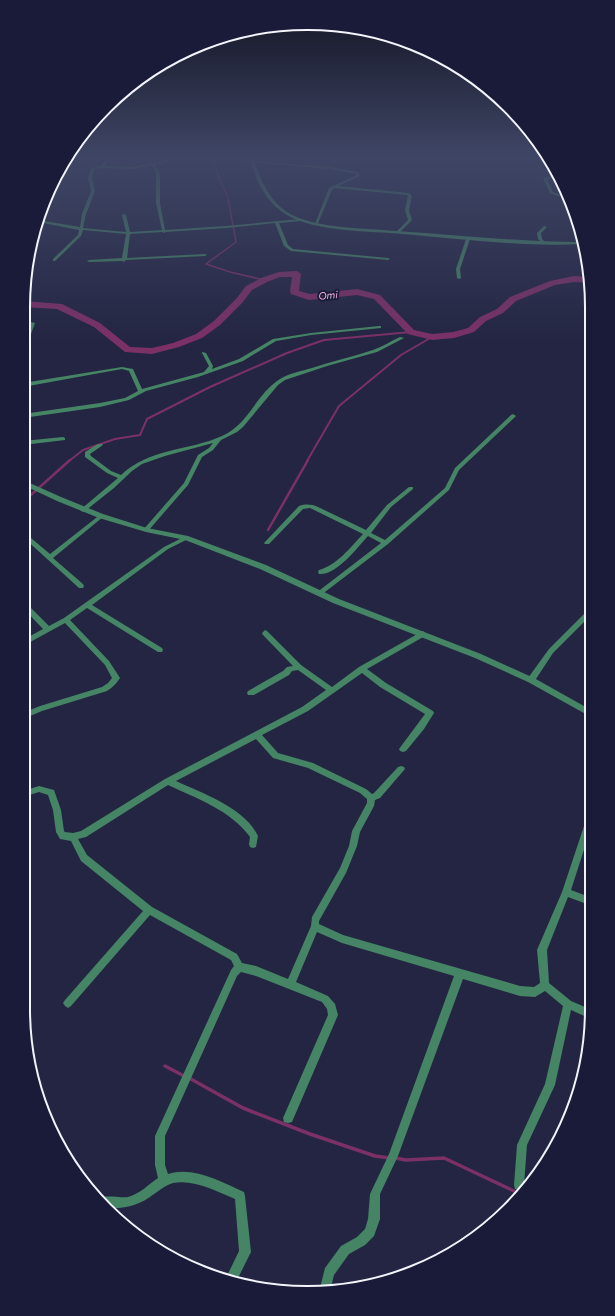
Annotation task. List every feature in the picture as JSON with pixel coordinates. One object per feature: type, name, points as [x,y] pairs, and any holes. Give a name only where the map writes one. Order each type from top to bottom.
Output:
[{"type":"street","points":[[54,260],[80,235],[83,219]]},
{"type":"street","points":[[124,260],[128,233],[125,219]]},
{"type":"street","points":[[161,219],[164,232]]},
{"type":"street","points":[[398,232],[410,219]]},
{"type":"street","points":[[44,222],[82,229],[128,233],[164,232],[300,220],[468,239],[544,243],[578,243]]},
{"type":"street","points":[[277,223],[286,246],[292,250],[388,259]]},
{"type":"street","points":[[544,243],[540,239],[539,233],[546,227]]},
{"type":"street","points":[[459,278],[458,269],[468,239]]},
{"type":"street","points":[[89,261],[205,255]]},
{"type":"street","points":[[30,330],[33,323]]},
{"type":"street","points":[[30,415],[100,405],[127,399],[140,391],[204,373],[242,360],[276,340],[305,335],[379,327]]},
{"type":"street","points":[[83,510],[131,468],[145,460],[219,439],[236,430],[278,382],[283,379],[325,365],[375,352],[402,338]]},
{"type":"street","points":[[204,354],[211,366],[209,370],[204,373]]},
{"type":"street","points":[[30,384],[122,368],[131,370],[140,391]]},
{"type":"street","points":[[319,593],[386,543],[447,489],[457,469],[513,416]]},
{"type":"street","points":[[30,442],[63,439]]},
{"type":"street","points":[[146,530],[186,484],[200,456],[211,450],[219,439]]},
{"type":"street","points":[[100,445],[87,453],[88,457],[109,472],[122,477]]},
{"type":"street","points":[[30,485],[83,510],[146,530],[186,538],[263,567],[319,593],[478,656],[531,680],[585,711]]},
{"type":"street","points":[[321,572],[326,572],[335,565],[368,534],[390,506],[411,488]]},
{"type":"street","points":[[267,543],[301,506],[307,506],[316,508],[386,543]]},
{"type":"street","points":[[49,558],[101,516]]},
{"type":"street","points":[[30,639],[66,620],[166,548],[186,538]]},
{"type":"street","points":[[30,540],[81,586]]},
{"type":"street","points":[[87,605],[160,650]]},
{"type":"street","points":[[30,611],[47,629]]},
{"type":"street","points":[[531,680],[550,651],[585,617]]},
{"type":"street","points":[[30,713],[104,689],[111,685],[116,678],[107,663],[66,620]]},
{"type":"street","points":[[265,633],[299,667],[331,690]]},
{"type":"street","points":[[30,792],[39,789],[51,792],[58,810],[60,832],[63,836],[73,837],[83,834],[168,781],[305,709],[362,669],[423,634]]},
{"type":"street","points":[[251,693],[286,673],[290,668],[299,667]]},
{"type":"street","points":[[362,669],[383,685],[430,713],[421,727],[403,749]]},
{"type":"street","points":[[257,735],[276,756],[310,765],[363,791],[371,798]]},
{"type":"street","points":[[371,798],[377,796],[401,769]]},
{"type":"street","points":[[168,781],[223,807],[245,824],[254,836],[253,844]]},
{"type":"street","points":[[290,985],[315,926],[315,920],[343,870],[353,846],[356,831],[371,803],[371,798]]},
{"type":"street","points":[[585,832],[566,892],[542,950],[545,985],[568,1004],[585,1011]]},
{"type":"street","points":[[73,837],[84,858],[149,910],[225,951],[234,957],[239,967]]},
{"type":"street","points":[[566,892],[585,899]]},
{"type":"street","points":[[68,1003],[149,910]]},
{"type":"street","points":[[315,926],[342,939],[520,991],[535,992],[545,985]]},
{"type":"street","points":[[239,967],[256,971],[325,999],[332,1007],[334,1015],[288,1118]]},
{"type":"street","points":[[164,1180],[160,1165],[160,1136],[234,973],[239,967]]},
{"type":"street","points":[[326,1285],[329,1272],[345,1250],[361,1241],[370,1232],[374,1219],[375,1194],[393,1156],[460,974]]},
{"type":"street","points":[[519,1185],[522,1145],[550,1085],[568,1004]]},
{"type":"street","points":[[109,1203],[132,1201],[164,1180],[180,1176],[200,1180],[240,1196],[245,1252],[233,1276]]},
{"type":"waterway","points":[[232,219],[236,242],[206,264],[230,272],[264,280]]},
{"type":"waterway","name":"Omi","points":[[30,304],[59,306],[97,325],[128,350],[152,351],[176,345],[199,336],[217,323],[239,301],[249,288],[264,280],[279,275],[297,274],[294,292],[309,297],[357,292],[377,297],[411,332],[432,337],[454,335],[471,330],[483,319],[500,311],[513,299],[553,283],[574,279],[583,280]]},
{"type":"waterway","points":[[69,461],[83,450],[115,439],[140,435],[147,419],[210,387],[287,353],[324,340],[411,332]]},
{"type":"waterway","points":[[307,461],[339,406],[401,355],[432,337]]},
{"type":"waterway","points":[[30,496],[70,460]]},
{"type":"waterway","points":[[268,530],[308,460]]},
{"type":"waterway","points":[[165,1066],[184,1076]]},
{"type":"waterway","points":[[189,1078],[243,1108],[310,1134],[375,1156],[390,1158]]},
{"type":"waterway","points":[[395,1158],[406,1160],[444,1158],[515,1192]]}]
